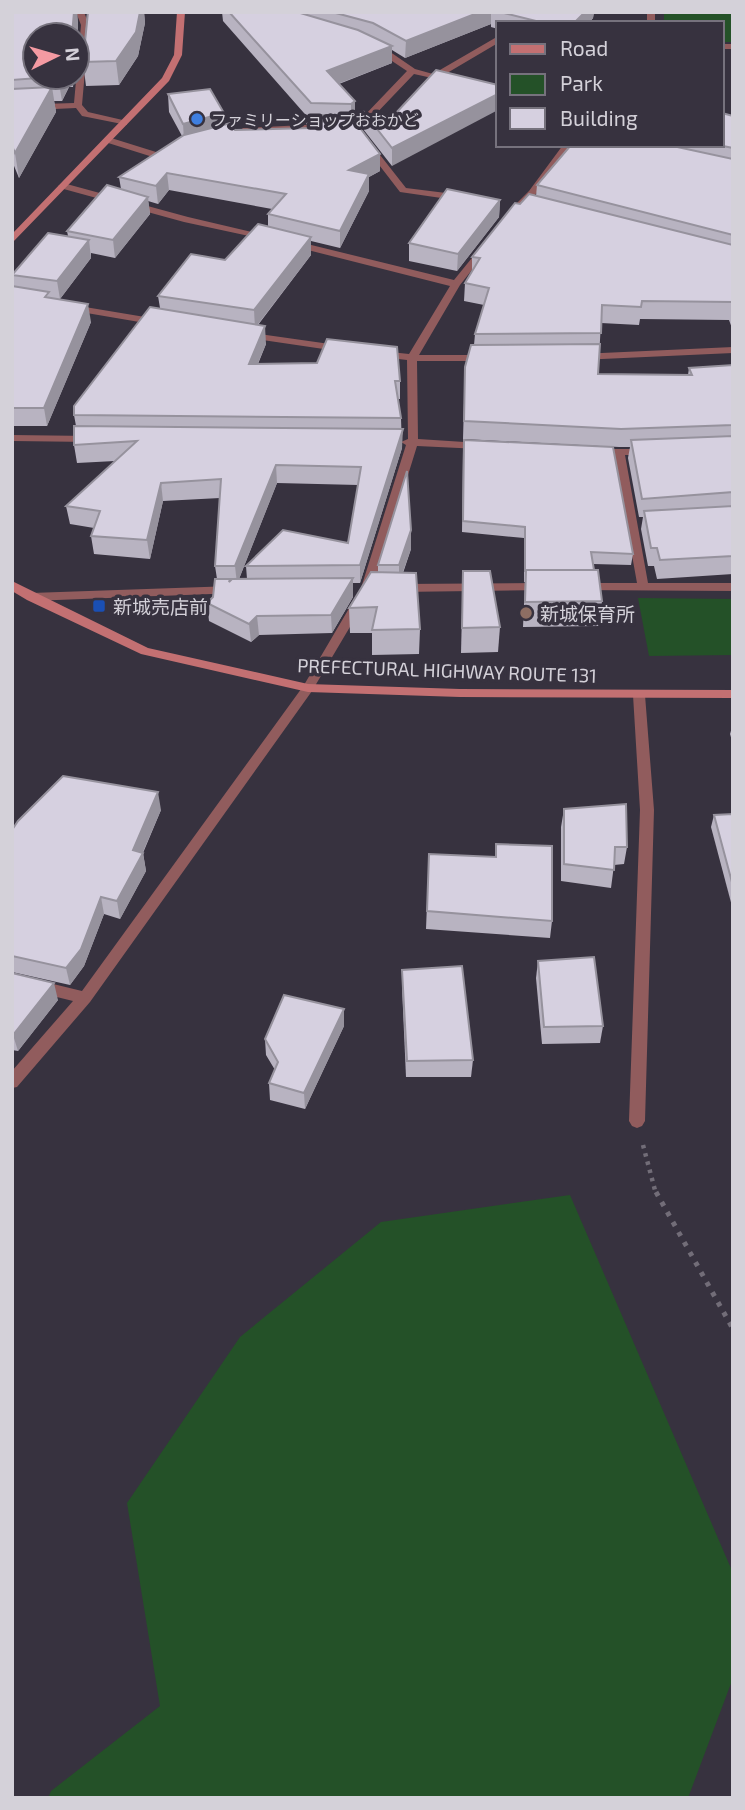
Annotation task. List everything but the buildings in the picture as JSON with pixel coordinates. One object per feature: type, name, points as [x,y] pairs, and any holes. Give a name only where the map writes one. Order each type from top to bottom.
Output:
[{"type":"main road","points":[[12,240],[166,79],[178,55],[181,12]]},
{"type":"main road","name":"PREFECTURAL HIGHWAY ROUTE 131","points":[[12,585],[31,597],[145,651],[308,688],[639,695],[733,694]]},
{"type":"street","points":[[80,12],[85,25],[78,105],[85,114],[124,123]]},
{"type":"street","points":[[366,41],[412,71],[456,83]]},
{"type":"street","points":[[434,77],[496,41]]},
{"type":"street","points":[[342,127],[354,127],[367,118],[412,71]]},
{"type":"street","points":[[12,108],[78,105]]},
{"type":"street","points":[[230,135],[295,126],[330,127]]},
{"type":"street","points":[[354,127],[403,190],[479,201]]},
{"type":"street","points":[[107,140],[156,155],[180,148]]},
{"type":"street","points":[[501,226],[566,147]]},
{"type":"street","points":[[63,186],[187,220],[240,230],[456,284]]},
{"type":"street","points":[[504,204],[533,207]]},
{"type":"street","points":[[12,1082],[85,998],[308,688],[361,588],[413,442],[412,358],[456,284],[486,245]]},
{"type":"street","points":[[64,307],[169,324]]},
{"type":"street","points":[[235,334],[358,351]]},
{"type":"street","points":[[571,357],[733,350]]},
{"type":"street","points":[[371,353],[412,358],[505,357]]},
{"type":"street","points":[[12,438],[109,439]]},
{"type":"street","points":[[399,442],[495,447]]},
{"type":"street","points":[[591,452],[657,452]]},
{"type":"street","points":[[619,453],[638,524],[643,586]]},
{"type":"street","points":[[361,588],[560,587]]},
{"type":"street","points":[[574,587],[733,587]]},
{"type":"street","points":[[31,597],[250,590]]},
{"type":"street","points":[[636,1121],[647,810],[639,695]]},
{"type":"street","points":[[12,980],[85,998]]},
{"type":"path","points":[[636,1121],[657,1196],[733,1329]]},
{"type":"green space","points":[[664,12],[733,12],[733,42],[724,42],[724,21],[664,21]]},
{"type":"green space","points":[[638,598],[733,599],[733,655],[649,656]]},
{"type":"green space","points":[[570,1195],[733,1573],[733,1678],[688,1798],[48,1798],[51,1791],[160,1706],[127,1503],[240,1337],[381,1222]]},
{"type":"place","name":"ファミリーショップおおかど","points":[[197,119]]},
{"type":"place","name":"新城売店前","points":[[99,606]]},
{"type":"place","name":"新城保育所","points":[[526,613]]}]
